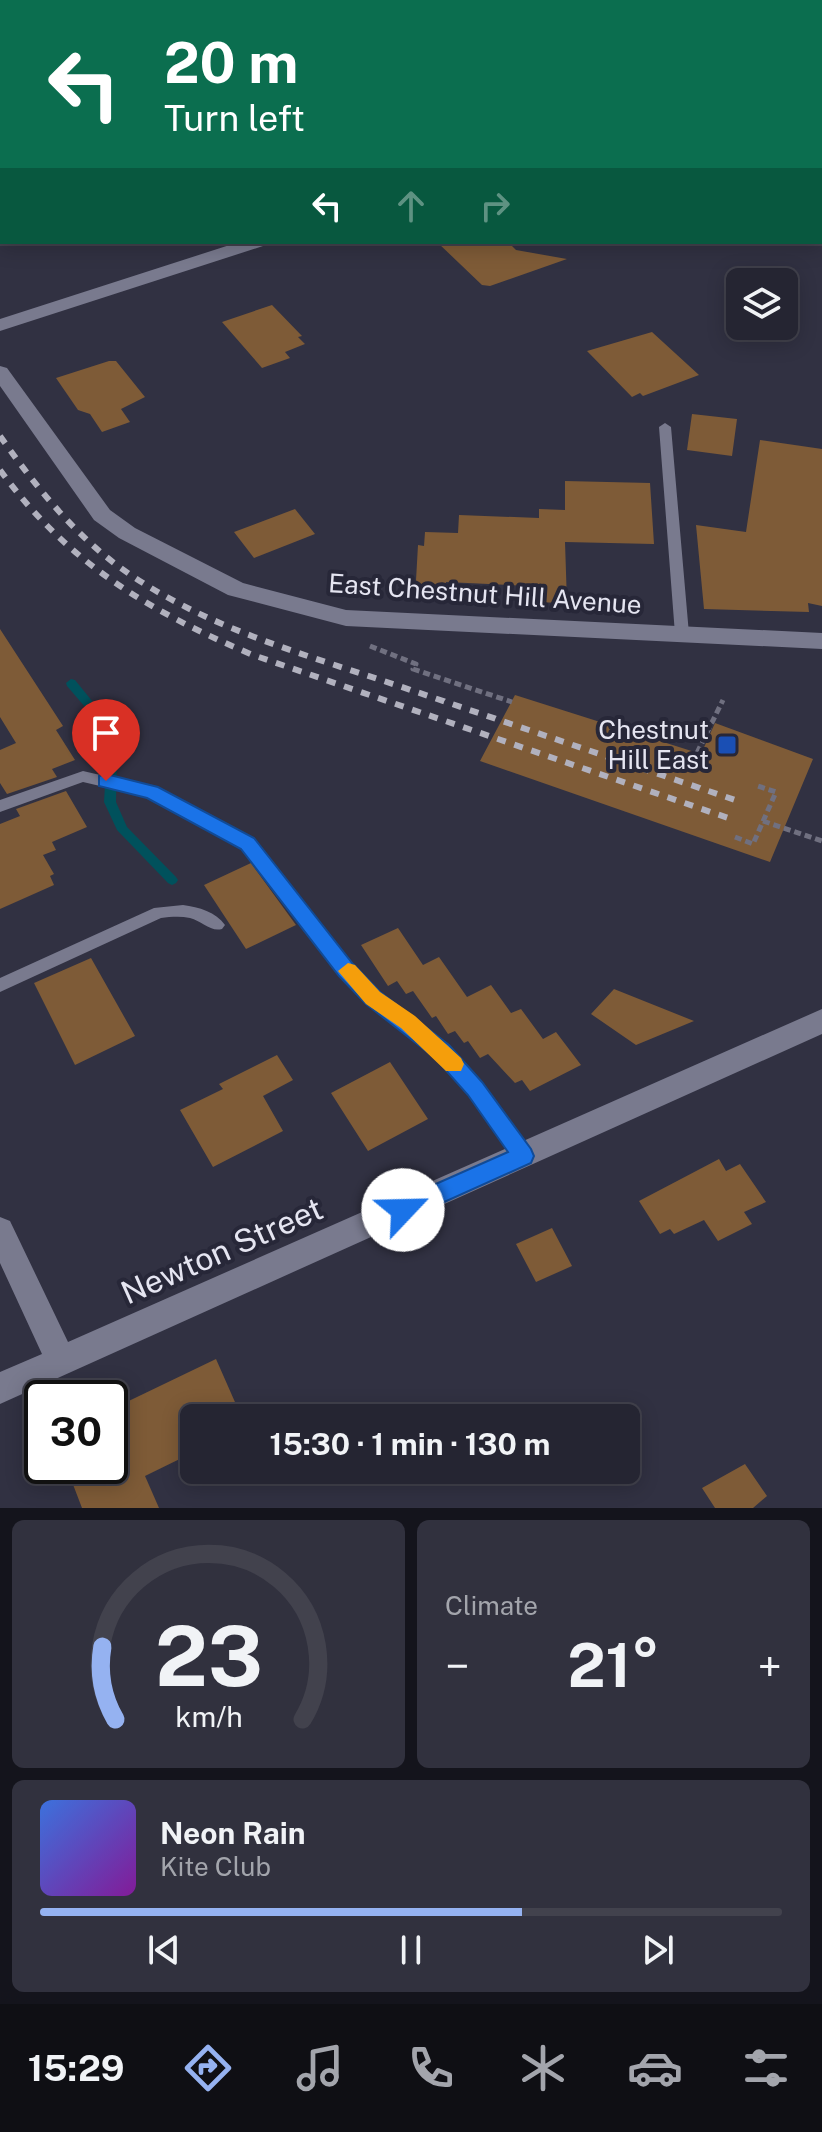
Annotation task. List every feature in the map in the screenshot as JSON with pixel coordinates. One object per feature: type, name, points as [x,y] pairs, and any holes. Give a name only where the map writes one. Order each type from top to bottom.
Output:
[{"type":"street","points":[[0,325],[251,244]]},
{"type":"street","name":"East Chestnut Hill Avenue","points":[[0,372],[86,497],[112,524],[220,583],[304,609],[368,619],[822,641]]},
{"type":"street","name":"Newton Street","points":[[0,1388],[822,1021]]},
{"type":"street","points":[[0,1231],[62,1362]]},
{"type":"lane","points":[[665,427],[682,634]]},
{"type":"lane","points":[[0,806],[83,776],[151,792],[248,844],[346,970],[373,998],[442,1051],[475,1089],[523,1156]]},
{"type":"lane","points":[[0,985],[159,912],[182,909],[202,913],[217,925]]},
{"type":"path","points":[[355,641],[416,664],[413,669],[512,702]]},
{"type":"path","points":[[697,753],[723,700]]},
{"type":"path","points":[[735,837],[753,844],[776,792],[758,786]]},
{"type":"path","points":[[763,821],[822,841]]},
{"type":"building","points":[[439,244],[510,244],[516,250],[567,259],[490,286],[482,285]]},
{"type":"building","points":[[272,305],[302,336],[298,337],[305,344],[285,352],[290,358],[262,368],[222,322]]},
{"type":"building","points":[[652,332],[699,375],[643,396],[640,393],[632,397],[587,351]]},
{"type":"building","points":[[116,361],[145,397],[121,409],[130,422],[102,432],[90,414],[78,410],[56,378]]},
{"type":"building","points":[[692,414],[737,419],[732,456],[687,450]]},
{"type":"building","points":[[760,440],[822,449],[822,606],[808,603],[809,612],[704,609],[696,525],[746,532]]},
{"type":"building","points":[[565,481],[650,483],[654,544],[565,542],[567,603],[530,602],[530,586],[446,582],[445,599],[415,598],[418,545],[424,546],[425,532],[458,533],[459,515],[539,518],[539,509],[565,510]]},
{"type":"building","points":[[295,509],[315,534],[254,558],[234,532]]},
{"type":"building","points":[[0,629],[63,726],[56,730],[75,760],[52,769],[57,777],[7,794],[0,783],[0,750],[16,743],[0,717]]},
{"type":"building","points":[[515,695],[701,754],[715,723],[813,759],[770,862],[480,761]]},
{"type":"building","points":[[66,791],[87,827],[52,842],[56,850],[43,855],[54,874],[50,876],[54,885],[0,909],[0,824],[20,816],[16,809]]},
{"type":"building","points":[[251,863],[296,925],[246,949],[204,885]]},
{"type":"building","points":[[398,928],[423,965],[439,957],[467,997],[491,985],[511,1013],[521,1009],[543,1039],[556,1032],[581,1065],[530,1091],[522,1080],[515,1083],[488,1054],[480,1058],[468,1041],[464,1043],[455,1031],[448,1034],[436,1016],[432,1018],[413,991],[406,994],[397,981],[388,986],[361,945]]},
{"type":"building","points":[[91,958],[135,1036],[75,1065],[34,983]]},
{"type":"building","points":[[614,989],[694,1021],[636,1045],[591,1014]]},
{"type":"building","points":[[277,1055],[293,1080],[263,1096],[283,1131],[213,1167],[180,1110],[223,1089],[219,1084]]},
{"type":"building","points":[[390,1062],[428,1119],[368,1151],[331,1093]]},
{"type":"building","points":[[719,1159],[726,1171],[740,1164],[766,1202],[744,1212],[752,1224],[718,1241],[704,1220],[674,1234],[670,1229],[660,1234],[639,1201]]},
{"type":"building","points":[[552,1228],[572,1266],[536,1282],[516,1244]]},
{"type":"building","points":[[216,1359],[236,1404],[180,1404],[180,1459],[145,1476],[159,1508],[82,1508],[73,1484],[128,1484],[128,1401]]},
{"type":"building","points":[[745,1464],[767,1496],[753,1508],[715,1508],[702,1488]]},
{"type":"waterway","points":[[71,683],[109,728],[112,753],[110,802],[123,830],[172,880]]},
{"type":"railway","points":[[0,436],[40,489],[101,552],[150,587],[217,622],[287,649],[741,802]]},
{"type":"railway","points":[[0,470],[53,532],[82,558],[145,602],[179,621],[253,655],[734,820]]},
{"type":"slow traffic","points":[[348,971],[373,998],[408,1022],[453,1064]]},
{"type":"place","name":"Chestnut Hill East","points":[[727,745]]},
{"type":"route","points":[[106,781],[151,792],[248,844],[346,970],[373,998],[442,1051],[475,1089],[523,1156],[403,1210]]}]
